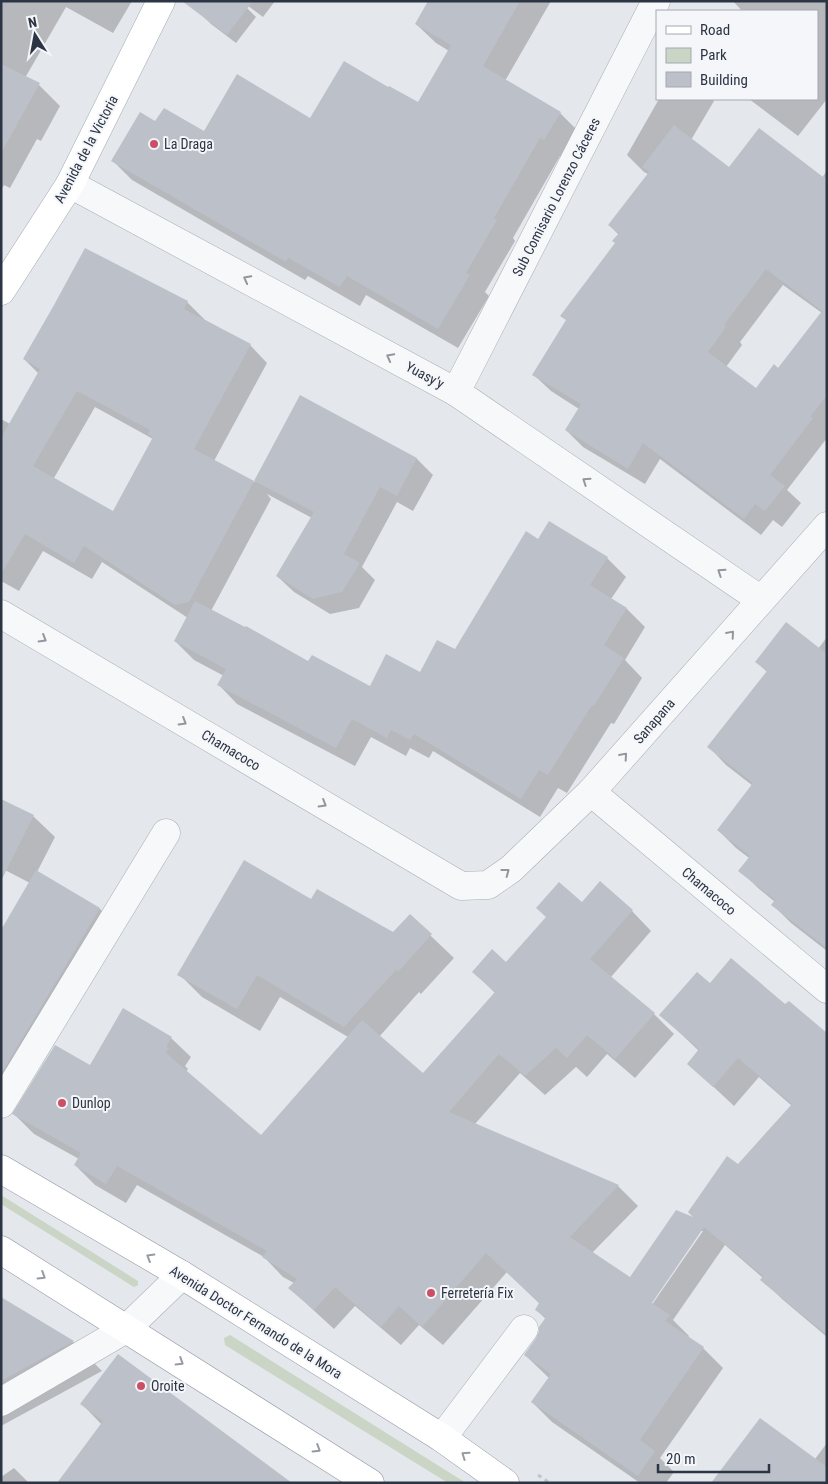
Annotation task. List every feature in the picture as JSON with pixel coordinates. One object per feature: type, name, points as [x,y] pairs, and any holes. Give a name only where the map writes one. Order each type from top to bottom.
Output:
[{"type":"main road","name":"Avenida de la Victoria","points":[[1,291],[70,184],[161,1]]},
{"type":"main road","name":"Avenida Doctor Fernando de la Mora","points":[[1,1169],[182,1275],[442,1438],[506,1483]]},
{"type":"main road","points":[[1,1250],[370,1483]]},
{"type":"street","name":"Sub Comisario Lorenzo Cáceres","points":[[456,392],[656,1]]},
{"type":"street","name":"Yuasy'y","points":[[70,184],[456,392],[761,600]]},
{"type":"street","name":"Sanapana","points":[[462,886],[488,885],[511,869],[591,792],[827,526]]},
{"type":"street","name":"Chamacoco","points":[[1,614],[462,886]]},
{"type":"street","name":"Chamacoco","points":[[591,792],[827,989]]},
{"type":"street","points":[[1,1104],[166,832]]},
{"type":"street","points":[[1,1402],[126,1328],[182,1275]]},
{"type":"street","points":[[442,1438],[524,1329]]},
{"type":"green space","points":[[1,1195],[138,1281],[138,1285],[134,1287],[1,1204]]},
{"type":"green space","points":[[230,1335],[466,1483],[448,1483],[225,1345],[224,1338]]},
{"type":"building","points":[[182,1],[253,1],[227,35]]},
{"type":"building","points":[[428,1],[520,1],[483,66],[561,112],[544,140],[540,138],[494,218],[497,220],[466,273],[470,275],[438,329],[347,276],[340,287],[288,258],[286,262],[111,161],[140,112],[155,121],[164,108],[204,131],[237,74],[310,118],[344,61],[418,102],[451,45],[415,24]]},
{"type":"building","points":[[1,64],[40,83],[1,153]]},
{"type":"building","points":[[674,125],[729,167],[759,128],[827,180],[827,395],[810,417],[813,418],[770,475],[785,486],[765,511],[755,504],[744,519],[643,443],[628,469],[565,430],[581,404],[532,375],[566,320],[560,316],[615,243],[612,241],[619,233],[608,225],[649,172],[642,167]],"holes":[[[766,269],[822,311],[778,368],[774,364],[756,388],[708,352],[726,327],[724,325]]]},
{"type":"building","points":[[85,248],[188,301],[184,309],[251,344],[194,449],[254,481],[189,602],[175,605],[84,546],[74,563],[25,534],[1,574],[1,438],[40,369],[23,359]],"holes":[[[77,391],[150,430],[148,434],[153,437],[113,511],[33,466]]]},
{"type":"building","points":[[300,395],[417,458],[397,496],[380,487],[344,554],[360,563],[342,592],[313,599],[276,576],[314,512],[254,481]]},
{"type":"building","points":[[549,521],[608,557],[590,585],[627,608],[604,645],[624,658],[548,775],[539,770],[521,799],[414,734],[410,740],[391,730],[387,738],[352,719],[336,748],[217,685],[226,669],[174,641],[195,601],[246,626],[308,661],[312,655],[370,686],[386,654],[420,672],[437,640],[455,649],[526,531],[538,539]]},
{"type":"building","points":[[786,622],[827,654],[827,948],[771,905],[775,900],[738,871],[750,856],[717,830],[753,783],[707,747],[767,671],[755,662]]},
{"type":"building","points":[[1,799],[34,815],[1,881]]},
{"type":"building","points":[[244,860],[311,899],[317,889],[393,932],[410,914],[432,934],[344,1027],[257,975],[237,1009],[177,975]]},
{"type":"building","points":[[36,870],[100,908],[1,1074],[1,930]]},
{"type":"building","points":[[600,881],[633,910],[590,959],[655,1013],[615,1059],[587,1035],[567,1058],[556,1048],[525,1076],[499,1054],[449,1112],[619,1185],[570,1237],[630,1277],[676,1210],[693,1217],[688,1212],[727,1156],[738,1164],[792,1104],[738,1058],[713,1087],[687,1064],[699,1049],[659,1015],[697,972],[710,983],[731,958],[785,1004],[789,1001],[827,1033],[827,1335],[760,1280],[763,1276],[704,1227],[652,1303],[670,1315],[665,1321],[704,1347],[640,1440],[655,1451],[638,1476],[531,1402],[551,1374],[524,1355],[536,1338],[539,1327],[546,1317],[535,1310],[539,1303],[486,1253],[422,1327],[399,1306],[381,1327],[335,1287],[314,1310],[288,1288],[297,1279],[262,1257],[267,1251],[117,1166],[106,1184],[74,1165],[81,1153],[12,1114],[55,1045],[90,1065],[123,1008],[172,1037],[166,1047],[169,1048],[166,1053],[261,1135],[362,1020],[423,1073],[495,992],[472,972],[492,949],[506,962],[546,917],[536,908],[559,882],[582,902]]},
{"type":"building","points":[[1,1297],[74,1341],[1,1381]]},
{"type":"building","points":[[118,1354],[292,1483],[57,1483],[103,1421],[80,1404]]},
{"type":"building","points":[[760,1418],[827,1467],[827,1483],[711,1483]]},
{"type":"place","name":"La Draga","points":[[154,144]]},
{"type":"place","name":"Dunlop","points":[[62,1103]]},
{"type":"place","name":"Ferretería Fix","points":[[431,1293]]},
{"type":"place","name":"Oroite","points":[[141,1386]]}]
